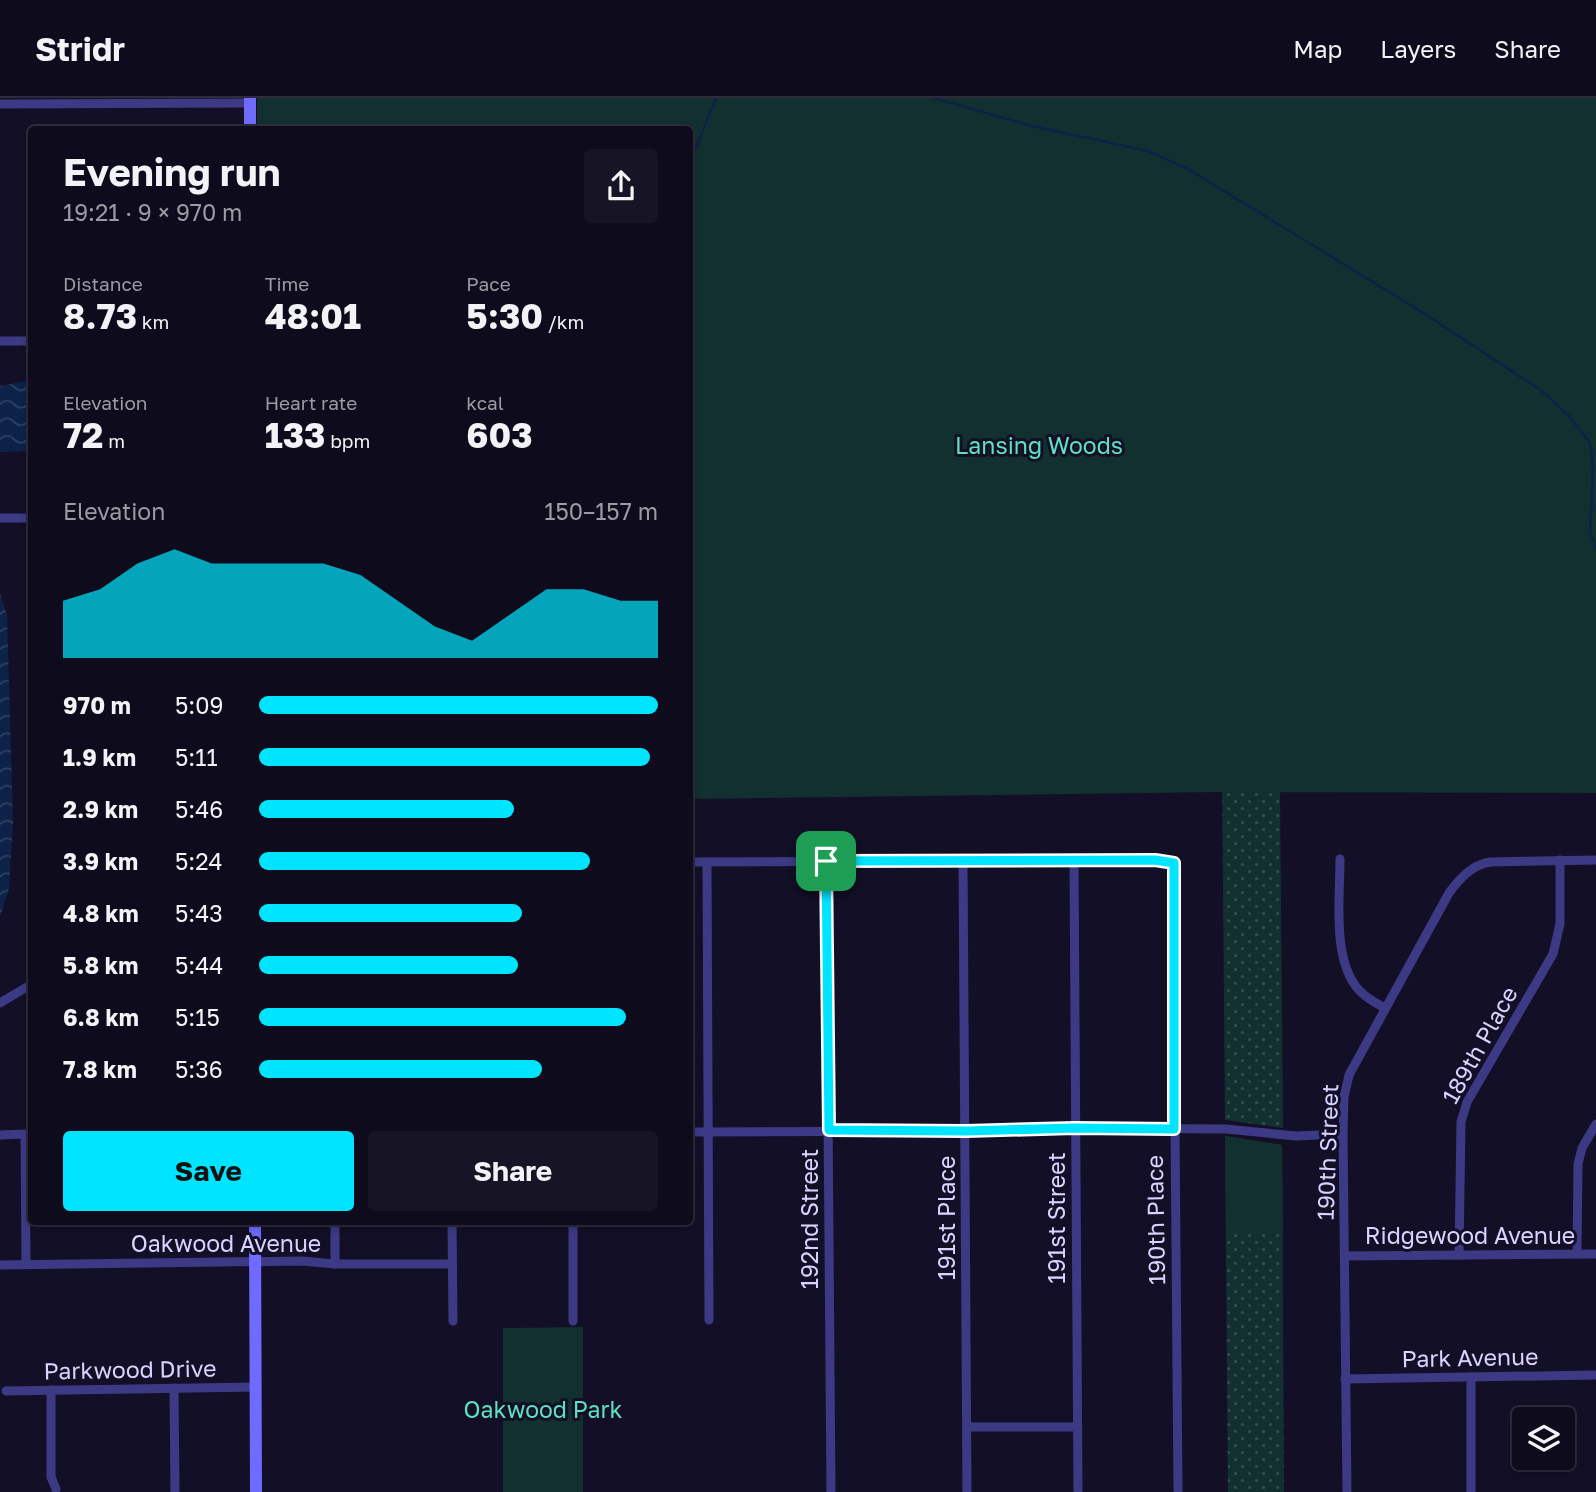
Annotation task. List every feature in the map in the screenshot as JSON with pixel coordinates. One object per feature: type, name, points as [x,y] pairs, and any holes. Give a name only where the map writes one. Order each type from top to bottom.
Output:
[{"type":"main road","points":[[250,100],[250,126]]},
{"type":"main road","points":[[255,1225],[256,1492]]},
{"type":"street","points":[[0,104],[250,100]]},
{"type":"street","points":[[0,341],[28,341]]},
{"type":"street","points":[[0,518],[28,518]]},
{"type":"street","points":[[1340,859],[1341,934],[1345,966],[1359,990],[1385,1009]]},
{"type":"street","name":"191st Place","points":[[963,860],[967,1492]]},
{"type":"street","points":[[693,862],[1074,860]]},
{"type":"street","name":"190th Place","points":[[1074,860],[1155,860],[1174,863],[1178,1492]]},
{"type":"street","name":"191st Street","points":[[1074,860],[1078,1492]]},
{"type":"street","points":[[1560,860],[1596,860]]},
{"type":"street","name":"190th Street","points":[[1347,1492],[1343,1134],[1344,1097],[1349,1075],[1456,884],[1471,869],[1490,862],[1560,860]]},
{"type":"street","name":"189th Place","points":[[1459,1255],[1461,1122],[1467,1102],[1553,954],[1560,924],[1560,860]]},
{"type":"street","name":"192nd Street","points":[[826,861],[831,1492]]},
{"type":"street","points":[[707,862],[709,1320]]},
{"type":"street","points":[[0,1003],[28,987]]},
{"type":"street","points":[[1577,1254],[1578,1164],[1583,1148],[1596,1125]]},
{"type":"street","points":[[693,1132],[1075,1128],[1226,1129],[1296,1136],[1343,1134]]},
{"type":"street","points":[[0,1135],[25,1134],[26,1265]]},
{"type":"street","points":[[335,1225],[335,1264]]},
{"type":"street","points":[[452,1225],[453,1321]]},
{"type":"street","points":[[573,1225],[573,1321]]},
{"type":"street","name":"Ridgewood Avenue","points":[[1345,1256],[1596,1254]]},
{"type":"street","name":"Oakwood Avenue","points":[[0,1265],[255,1261],[452,1264]]},
{"type":"street","name":"Park Avenue","points":[[1345,1379],[1596,1375]]},
{"type":"street","points":[[1471,1377],[1471,1492]]},
{"type":"street","name":"Parkwood Drive","points":[[6,1391],[256,1387]]},
{"type":"street","points":[[174,1388],[174,1492]]},
{"type":"street","points":[[51,1390],[51,1477],[56,1489]]},
{"type":"street","points":[[967,1427],[1077,1427]]},
{"type":"green space","name":"Lansing Woods","points":[[257,98],[1596,98],[1596,793],[1222,792],[693,799],[693,126],[257,126]]},
{"type":"green space","points":[[1222,764],[1269,773],[1280,792],[1283,1128],[1225,1120]]},
{"type":"green space","points":[[1225,1136],[1282,1145],[1284,1492],[1228,1492]]},
{"type":"green space","points":[[1225,1136],[1282,1145],[1283,1233],[1226,1233]]},
{"type":"green space","name":"Oakwood Park","points":[[583,1327],[583,1492],[503,1492],[503,1328]]},
{"type":"water","points":[[28,381],[28,451],[0,452],[0,386]]},
{"type":"water","points":[[0,594],[7,615],[13,822],[9,889],[0,917]]},
{"type":"waterway","points":[[693,155],[716,98]]},
{"type":"waterway","points":[[934,98],[1032,126],[1148,151],[1188,169],[1422,312],[1542,391],[1570,417],[1590,443],[1593,468],[1590,531],[1596,548]]},
{"type":"route","points":[[1155,860],[1174,863],[1174,1129],[829,1130],[826,861],[1155,860]]}]
